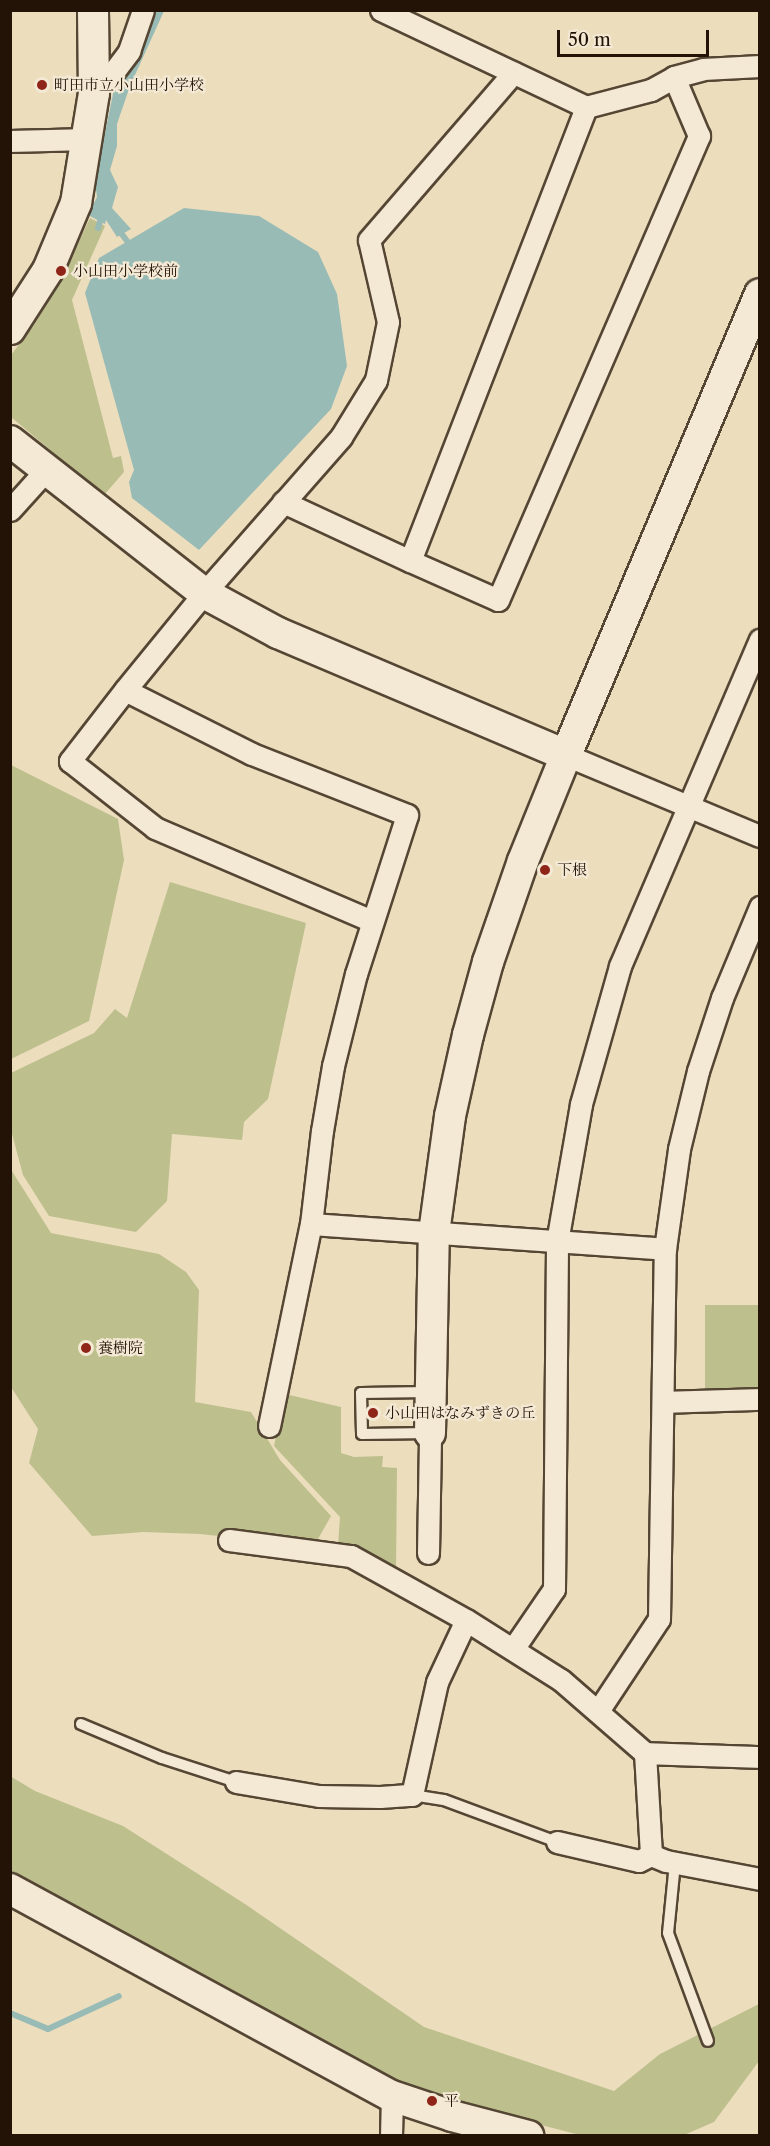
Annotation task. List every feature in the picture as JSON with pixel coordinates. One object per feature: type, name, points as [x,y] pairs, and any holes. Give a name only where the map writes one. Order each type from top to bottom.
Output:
[{"type":"street","points":[[10,329],[48,270],[76,203],[88,139],[94,82],[93,10]]},
{"type":"street","points":[[94,82],[109,78],[129,51],[143,10]]},
{"type":"street","points":[[381,10],[586,107],[651,90],[674,77],[703,69],[759,66]]},
{"type":"street","points":[[372,921],[155,828],[70,761],[204,593],[341,437],[376,380],[388,322],[369,240],[513,73]]},
{"type":"street","points":[[283,502],[498,600],[699,136],[674,77]]},
{"type":"street","points":[[410,561],[586,107]]},
{"type":"street","points":[[10,141],[88,139]]},
{"type":"street","points":[[428,1553],[434,1233],[450,1116],[468,1035],[488,962],[523,861],[759,294]]},
{"type":"street","points":[[10,441],[204,593],[299,642],[759,836]]},
{"type":"street","points":[[10,510],[46,470]]},
{"type":"street","points":[[513,1649],[554,1589],[557,1242],[581,1104],[620,966],[759,640]]},
{"type":"street","points":[[126,690],[252,754],[407,815],[356,974],[333,1066],[310,1224],[269,1426]]},
{"type":"street","points":[[597,1711],[659,1619],[665,1250],[679,1149],[698,1071],[722,998],[759,907]]},
{"type":"street","points":[[310,1224],[665,1250]]},
{"type":"street","points":[[663,1402],[759,1400]]},
{"type":"street","points":[[229,1540],[351,1556],[466,1620],[561,1680],[645,1752],[759,1757]]},
{"type":"street","points":[[236,1782],[319,1796],[412,1795],[437,1682],[466,1620]]},
{"type":"street","points":[[645,1752],[651,1855]]},
{"type":"street","points":[[557,1842],[639,1861],[651,1855],[675,1863],[759,1879]]},
{"type":"street","points":[[10,1889],[392,2096],[452,2116],[528,2136]]},
{"type":"street","points":[[391,2136],[392,2096]]},
{"type":"lane","points":[[430,1392],[362,1393],[362,1434],[430,1433]]},
{"type":"lane","points":[[81,1724],[162,1758],[236,1782]]},
{"type":"lane","points":[[412,1795],[444,1800],[557,1842]]},
{"type":"lane","points":[[675,1863],[668,1934],[708,2042]]},
{"type":"green space","points":[[90,218],[105,226],[72,300],[113,458],[121,456],[124,472],[104,495],[11,417],[11,355],[34,325],[56,289]]},
{"type":"green space","points":[[11,765],[118,819],[124,860],[89,1021],[11,1059]]},
{"type":"green space","points":[[170,882],[306,923],[268,1099],[244,1122],[242,1140],[172,1134],[167,1201],[136,1232],[49,1216],[23,1175],[11,1130],[11,1073],[94,1033],[115,1009],[127,1018]]},
{"type":"green space","points":[[10,1168],[51,1233],[159,1254],[186,1272],[199,1290],[195,1402],[251,1412],[280,1460],[331,1516],[314,1546],[200,1534],[143,1532],[92,1536],[29,1463],[38,1429],[11,1387]]},
{"type":"green space","points":[[705,1305],[759,1305],[759,1392],[705,1392]]},
{"type":"green space","points":[[285,1394],[341,1407],[341,1453],[354,1457],[383,1456],[382,1467],[397,1468],[396,1571],[359,1546],[338,1546],[340,1517],[274,1446]]},
{"type":"green space","points":[[10,1776],[35,1791],[123,1826],[245,1904],[424,2027],[614,2091],[660,2054],[759,2004],[759,2061],[714,2122],[684,2135],[580,2135],[439,2099],[358,2064],[11,1872]]},
{"type":"water","points":[[155,11],[164,11],[130,86],[117,124],[117,146],[110,170],[118,187],[112,208],[131,229],[117,237],[106,220],[105,224],[88,215],[97,197],[95,182],[114,89],[141,48]]},
{"type":"water","points":[[184,208],[259,216],[318,252],[337,294],[347,366],[331,409],[199,550],[132,498],[129,482],[134,470],[85,293],[99,258]]},
{"type":"waterway","points":[[98,228],[102,215]]},
{"type":"waterway","points":[[118,229],[127,241]]},
{"type":"waterway","points":[[10,2013],[48,2029],[119,1996]]},
{"type":"place","name":"町田市立小山田小学校","points":[[42,85]]},
{"type":"place","name":"小山田小学校前","points":[[61,271]]},
{"type":"place","name":"下根","points":[[545,870]]},
{"type":"place","name":"養樹院","points":[[86,1348]]},
{"type":"place","name":"小山田はなみずきの丘","points":[[373,1413]]},
{"type":"place","name":"平","points":[[432,2101]]}]
